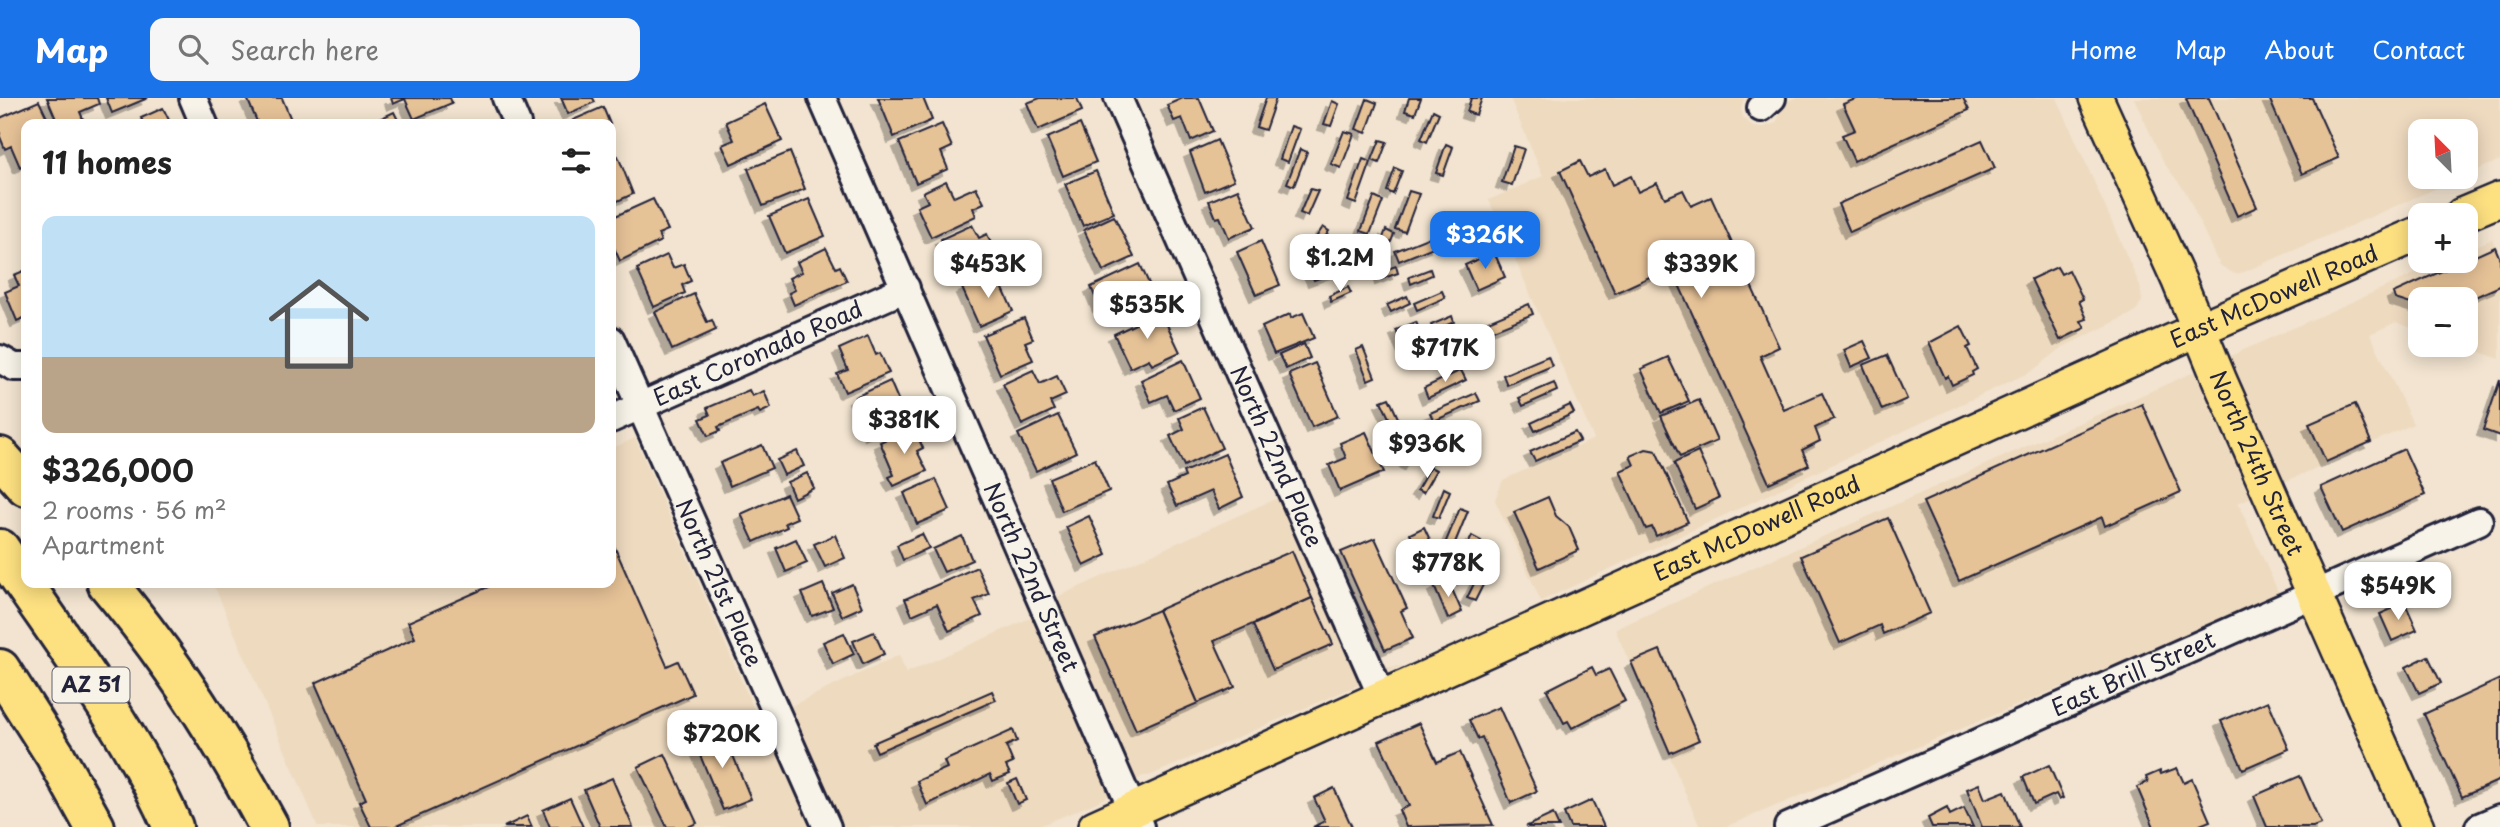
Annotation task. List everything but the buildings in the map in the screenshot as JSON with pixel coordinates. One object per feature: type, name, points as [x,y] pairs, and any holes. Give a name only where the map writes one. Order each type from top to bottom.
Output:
[{"type":"highway","points":[[0,457],[21,480]]},
{"type":"highway","name":"AZ 51","points":[[0,549],[21,581]]},
{"type":"highway","name":"AZ 51","points":[[26,588],[129,743],[157,789],[173,827]]},
{"type":"highway","points":[[111,588],[182,679],[233,758],[269,827]]},
{"type":"highway","name":"AZ 51","points":[[0,669],[55,755],[95,827]]},
{"type":"main road","name":"North 24th Street","points":[[2096,98],[2417,827]]},
{"type":"main road","points":[[2478,208],[2500,199]]},
{"type":"main road","name":"East McDowell Road","points":[[1096,827],[1137,819],[1383,699],[2199,329],[2408,238]]},
{"type":"street","points":[[193,98],[202,119]]},
{"type":"street","points":[[506,98],[515,119]]},
{"type":"street","name":"North 22nd Street","points":[[822,98],[1137,819]]},
{"type":"street","name":"North 22nd Place","points":[[1118,98],[1383,699]]},
{"type":"street","name":"East Coronado Road","points":[[616,417],[906,288]]},
{"type":"street","name":"North 21st Place","points":[[616,352],[827,827]]},
{"type":"street","name":"East Brill Street","points":[[1788,827],[2479,521]]},
{"type":"street","points":[[2479,827],[2500,817]]},
{"type":"shaded area","points":[[1510,98],[1744,98],[1741,109],[1743,117],[1753,127],[1761,128],[1776,123],[1785,103],[1795,98],[2057,98],[2140,286],[2142,301],[2135,312],[2063,347],[2032,371],[1541,601],[1495,500],[1503,480],[1594,439],[1489,200],[1543,176]]},
{"type":"shaded area","points":[[2134,98],[2500,98],[2500,160],[2478,170],[2478,119],[2408,119],[2408,189],[2434,189],[2235,274],[2221,266],[2186,192],[2164,163]]},
{"type":"shaded area","points":[[2492,239],[2500,256],[2500,359],[2478,351],[2478,287],[2408,287],[2408,326],[2396,322],[2370,334],[2413,424],[2238,503],[2280,596],[1725,827],[1700,827],[1615,629],[2417,273],[2478,273],[2478,245]]},
{"type":"shaded area","points":[[635,438],[759,721],[899,655],[906,673],[1028,619],[1059,596],[1302,487],[1378,659],[1389,667],[1402,666],[1149,776],[1143,776],[1097,802],[1037,827],[318,827],[215,588],[616,588],[616,447]]}]
